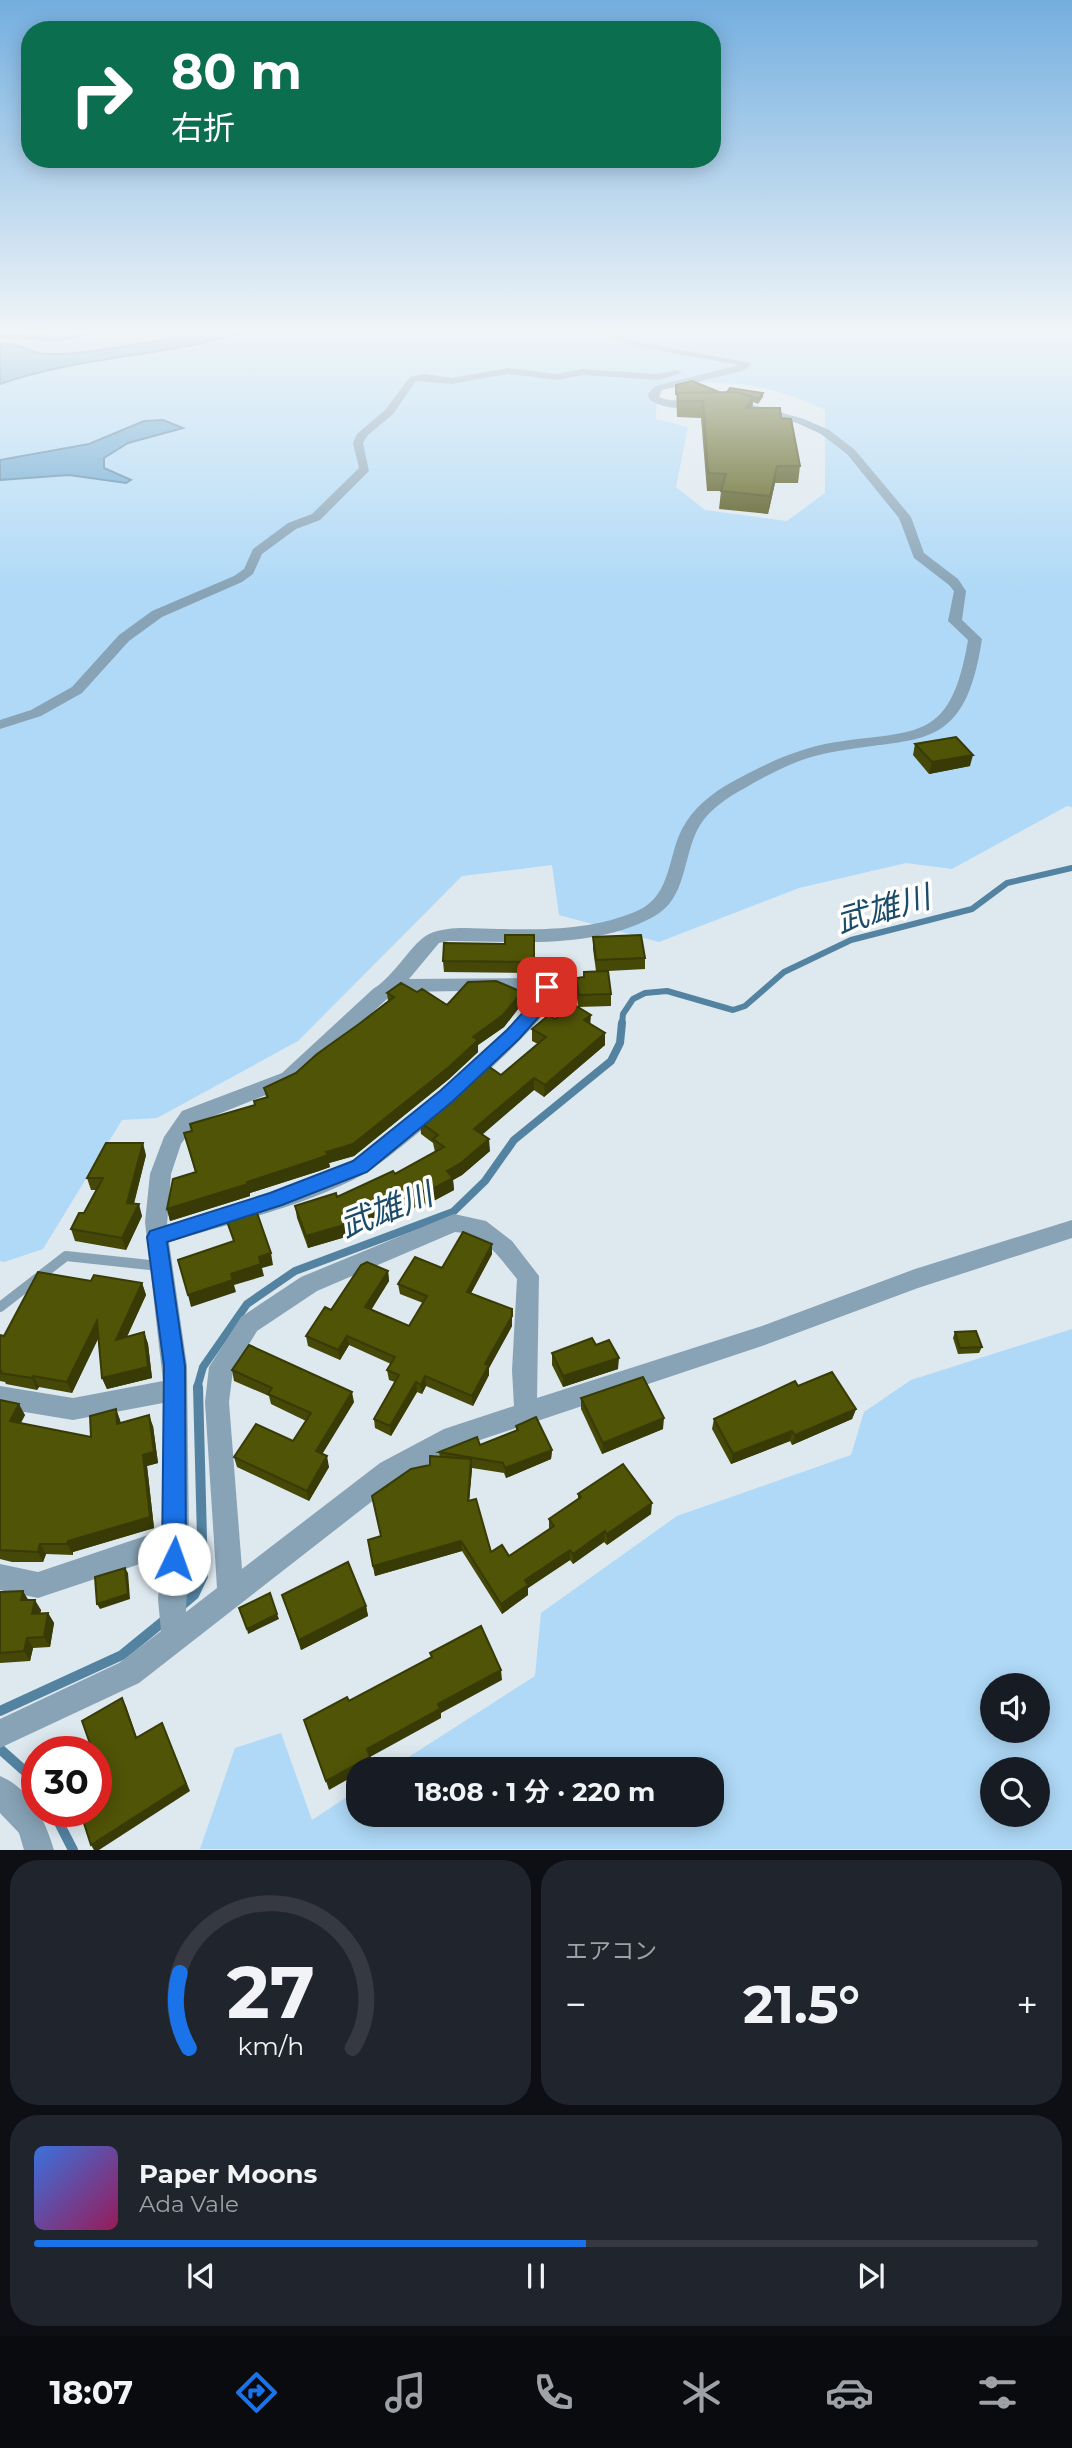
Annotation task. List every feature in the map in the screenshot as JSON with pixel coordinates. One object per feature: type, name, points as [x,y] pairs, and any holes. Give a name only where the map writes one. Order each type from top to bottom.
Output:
[{"type":"street","points":[[0,724],[36,713],[77,690],[124,638],[176,604],[238,579],[249,571],[257,552],[292,526],[316,517],[365,469],[358,443],[362,434],[380,419]]},
{"type":"street","points":[[175,1638],[171,1599],[176,1539],[174,1366],[154,1213],[164,1162],[178,1129],[189,1117],[289,1078],[380,994],[393,986],[433,939],[449,935],[555,934],[607,929],[651,912],[666,897],[690,829],[705,809],[734,788],[782,763],[822,749],[901,737],[935,728],[954,708],[973,656],[975,639],[955,621],[960,591],[954,582],[918,555],[905,517],[851,452],[825,432],[790,419]]},
{"type":"street","points":[[157,1237],[275,1199],[360,1166],[447,1096],[513,1034],[545,999],[547,987],[529,984],[393,986]]},
{"type":"street","points":[[231,1595],[217,1402],[221,1367],[250,1324],[309,1284],[454,1223],[470,1223],[487,1229],[528,1276],[524,1370],[526,1413]]},
{"type":"street","points":[[9,1731],[129,1673],[389,1472],[453,1437],[762,1336],[915,1279],[1072,1229]]},
{"type":"street","points":[[0,1397],[73,1409],[173,1390]]},
{"type":"street","points":[[0,1577],[38,1585],[176,1539]]},
{"type":"street","points":[[0,1791],[31,1824],[39,1850]]},
{"type":"lane","points":[[0,1307],[66,1256],[159,1266]]},
{"type":"shaded area","points":[[0,419],[657,419],[688,427],[676,487],[705,510],[787,521],[825,493],[825,419],[1072,419],[1072,807],[1067,806],[952,869],[906,863],[799,888],[659,942],[559,915],[552,865],[462,876],[298,1041],[157,1118],[122,1120],[43,1249],[0,1261],[0,480],[69,475],[126,483],[104,468],[104,458],[128,443],[181,428],[144,421],[89,444],[0,460]]},
{"type":"shaded area","points":[[163,420],[183,428],[128,443],[104,458],[104,468],[131,480],[126,483],[69,475],[0,480],[0,460],[89,444],[144,421]]},
{"type":"shaded area","points":[[1072,1329],[1072,1849],[200,1849],[235,1748],[281,1733],[312,1820],[346,1798],[346,1827],[724,1827],[724,1757],[409,1757],[535,1676],[541,1613],[677,1516],[851,1455],[864,1412],[911,1380]]},
{"type":"building","points":[[704,419],[791,419],[800,466],[777,466],[770,496],[721,491],[726,474],[708,473]]},
{"type":"building","points":[[956,737],[973,755],[932,762],[915,744]]},
{"type":"building","points":[[505,935],[534,935],[534,962],[443,961],[444,943],[505,944]]},
{"type":"building","points":[[641,935],[645,958],[596,960],[593,937]]},
{"type":"building","points":[[608,971],[611,994],[579,995],[576,978],[584,977],[584,972]]},
{"type":"building","points":[[496,981],[522,992],[503,1015],[473,1037],[478,1040],[449,1067],[353,1144],[247,1182],[248,1184],[167,1209],[173,1179],[196,1172],[184,1133],[192,1131],[190,1124],[255,1105],[254,1101],[268,1097],[264,1088],[296,1073],[317,1054],[394,997],[387,993],[401,983],[417,992],[422,989],[447,1005],[468,982]]},
{"type":"building","points":[[573,1004],[591,1015],[584,1020],[605,1033],[545,1085],[534,1078],[474,1129],[489,1139],[461,1163],[447,1171],[453,1178],[425,1193],[423,1191],[358,1221],[306,1236],[295,1206],[336,1193],[337,1197],[393,1171],[395,1174],[444,1147],[433,1139],[438,1135],[420,1122],[488,1066],[501,1075],[546,1037],[532,1029],[549,1015],[555,1019]]},
{"type":"building","points":[[106,1143],[143,1143],[127,1203],[139,1204],[122,1238],[71,1229],[79,1213],[84,1213],[103,1178],[87,1178]]},
{"type":"building","points":[[255,1207],[271,1253],[259,1257],[261,1264],[231,1274],[233,1280],[188,1295],[178,1260],[234,1241],[225,1216]]},
{"type":"building","points":[[463,1232],[492,1244],[467,1292],[512,1309],[512,1316],[485,1364],[489,1365],[472,1396],[425,1376],[421,1385],[416,1382],[390,1426],[374,1419],[399,1375],[387,1370],[395,1357],[347,1336],[338,1350],[306,1336],[325,1307],[331,1310],[361,1265],[367,1262],[388,1271],[365,1307],[409,1326],[427,1296],[398,1284],[415,1257],[442,1268]]},
{"type":"building","points":[[38,1272],[91,1281],[94,1275],[142,1283],[116,1340],[144,1332],[148,1367],[102,1378],[97,1321],[67,1382],[0,1373],[0,1335],[4,1336]]},
{"type":"building","points":[[976,1331],[982,1347],[960,1348],[955,1332]]},
{"type":"building","points":[[592,1338],[596,1345],[609,1340],[619,1358],[563,1376],[552,1353]]},
{"type":"building","points":[[249,1345],[352,1392],[316,1451],[327,1456],[307,1491],[234,1457],[256,1424],[293,1441],[311,1413],[268,1394],[272,1388],[232,1370]]},
{"type":"building","points":[[832,1372],[856,1409],[795,1435],[792,1431],[733,1454],[714,1419],[795,1381],[798,1386]]},
{"type":"building","points":[[643,1377],[664,1418],[603,1443],[581,1398]]},
{"type":"building","points":[[0,1400],[19,1404],[10,1421],[91,1437],[90,1416],[116,1409],[117,1424],[149,1415],[154,1452],[143,1455],[150,1517],[68,1541],[67,1544],[40,1544],[38,1552],[0,1550]]},
{"type":"building","points":[[536,1417],[552,1450],[505,1468],[503,1463],[439,1452],[477,1437],[480,1445],[518,1430],[516,1426]]},
{"type":"building","points":[[430,1456],[471,1459],[468,1501],[476,1499],[491,1552],[502,1545],[509,1556],[554,1526],[549,1519],[581,1497],[578,1494],[623,1464],[652,1503],[607,1534],[605,1531],[573,1554],[570,1550],[525,1580],[528,1585],[501,1604],[461,1541],[373,1566],[368,1540],[381,1536],[372,1496],[411,1469],[430,1465]]},
{"type":"building","points":[[348,1562],[366,1606],[299,1640],[282,1595]]},
{"type":"building","points":[[125,1568],[128,1594],[97,1604],[95,1577]]},
{"type":"building","points":[[23,1591],[21,1600],[35,1600],[32,1614],[48,1613],[44,1637],[27,1638],[24,1651],[0,1653],[0,1592]]},
{"type":"building","points":[[270,1593],[277,1614],[247,1629],[239,1608]]},
{"type":"building","points":[[481,1626],[501,1670],[438,1704],[440,1709],[367,1749],[370,1757],[346,1757],[346,1770],[326,1781],[304,1720],[347,1697],[349,1701],[432,1657],[430,1653]]},
{"type":"building","points":[[122,1698],[136,1738],[162,1723],[186,1784],[91,1845],[85,1827],[112,1827],[112,1736],[87,1736],[82,1721]]},
{"type":"waterway","name":"武雄川","points":[[622,1024],[623,1014],[633,999],[645,993],[667,991],[733,1010],[745,1006],[784,972],[851,940],[972,909],[1007,883],[1072,868]]},
{"type":"waterway","name":"武雄川","points":[[197,1388],[203,1367],[247,1304],[295,1271],[453,1212],[485,1181],[514,1140],[611,1061],[620,1043],[622,1023]]},
{"type":"waterway","name":"武雄川","points":[[181,1606],[194,1595],[203,1576],[198,1387]]},
{"type":"waterway","name":"武雄川","points":[[0,1711],[122,1655],[165,1620]]},
{"type":"waterway","points":[[0,1749],[21,1768]]},
{"type":"waterway","points":[[61,1827],[73,1850]]},
{"type":"route","points":[[174,1559],[174,1366],[157,1237],[275,1199],[360,1166],[447,1096],[513,1034],[545,999],[547,987]]}]
